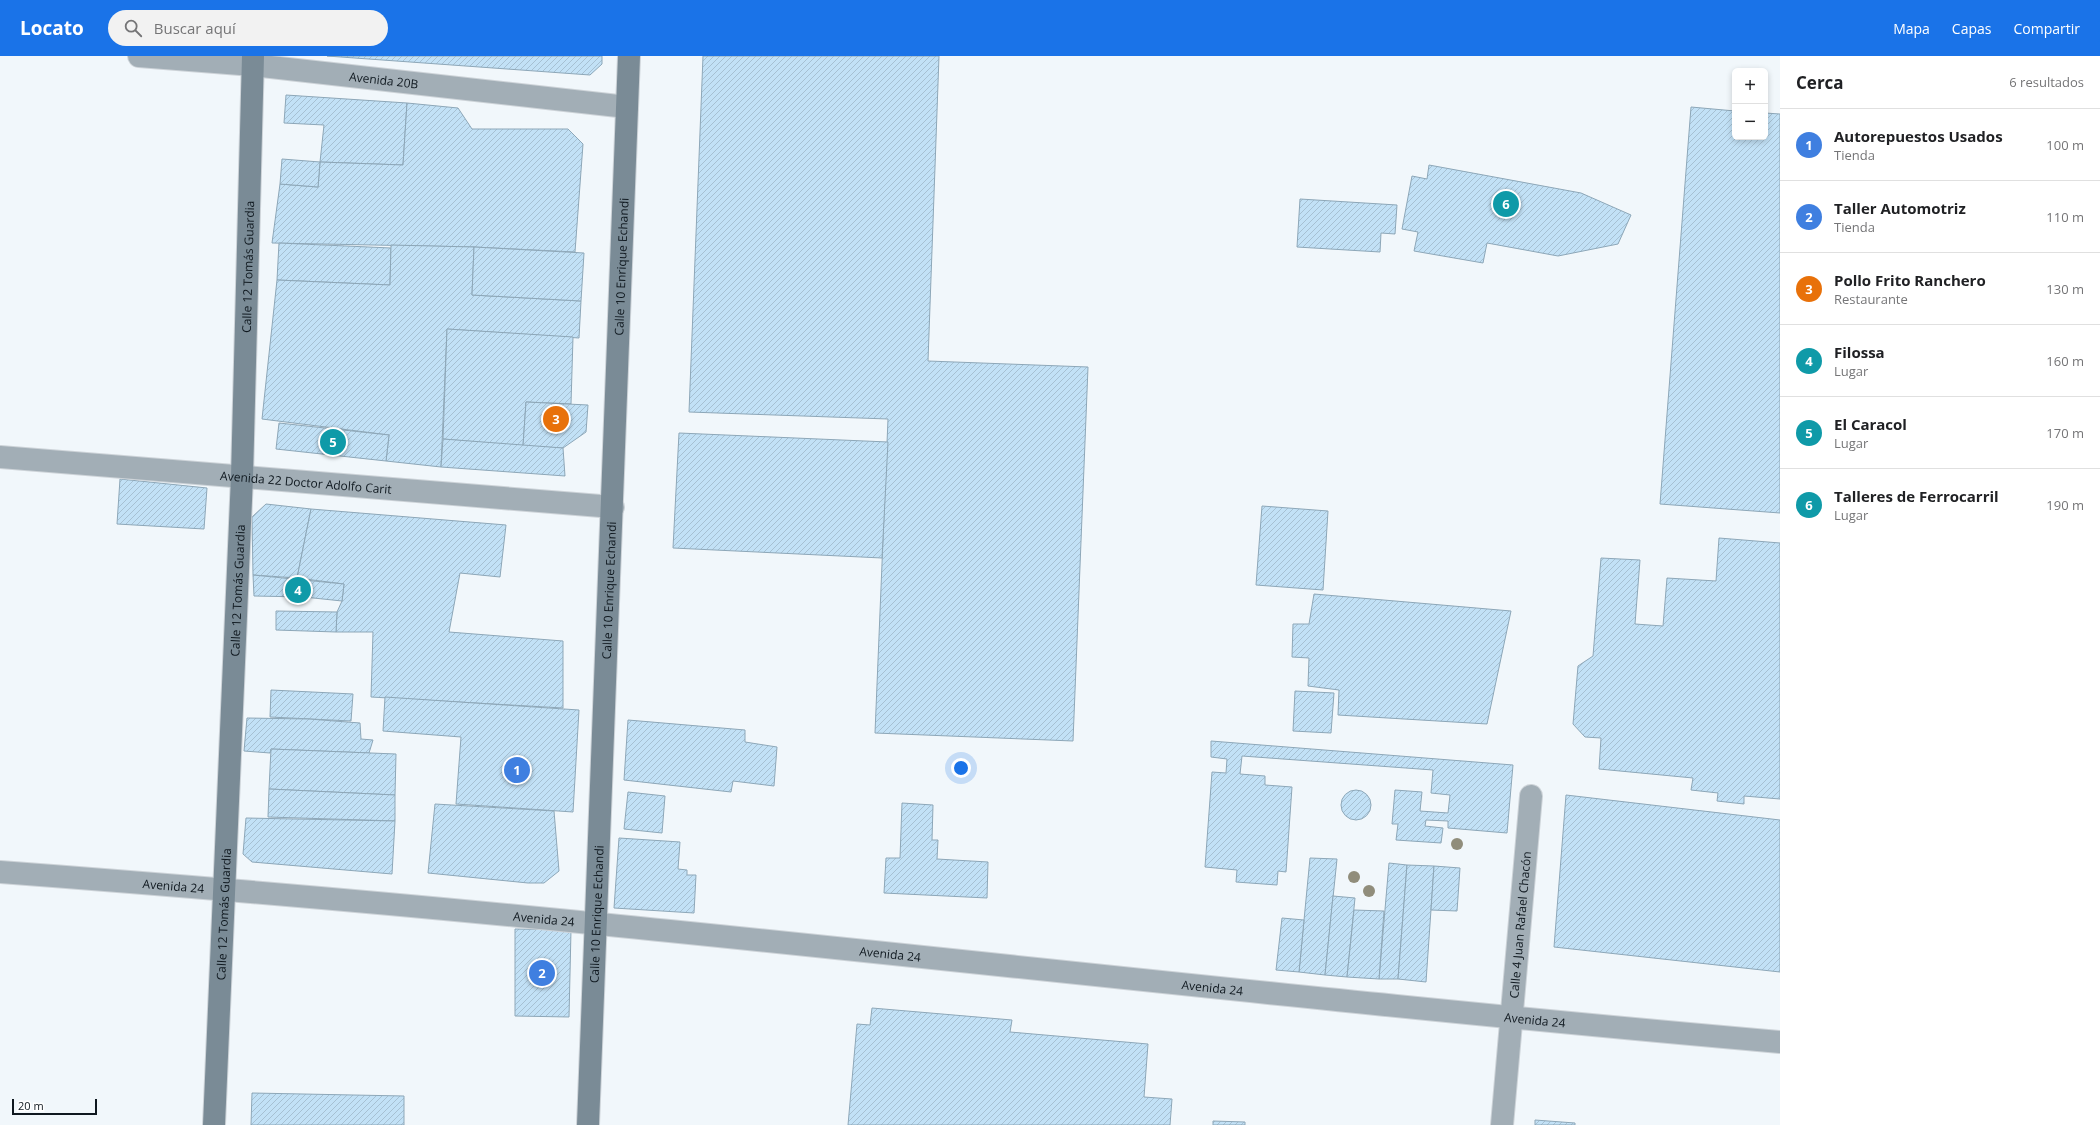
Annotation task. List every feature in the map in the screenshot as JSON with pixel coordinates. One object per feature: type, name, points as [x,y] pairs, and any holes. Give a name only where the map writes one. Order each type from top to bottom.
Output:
[{"type":"street","name":"Avenida 20B","points":[[139,56],[253,61],[627,107]]},
{"type":"street","name":"Calle 10 Enrique Echandi","points":[[588,1125],[613,507],[629,56]]},
{"type":"street","name":"Calle 12 Tomás Guardia","points":[[214,1125],[242,477],[253,61]]},
{"type":"street","name":"Avenida 22 Doctor Adolfo Carit","points":[[0,457],[613,507]]},
{"type":"street","name":"Calle 4 Juan Rafael Chacón","points":[[1502,1125],[1531,796]]},
{"type":"street","name":"Avenida 24","points":[[0,872],[225,889],[596,924],[1512,1019],[1780,1042]]},
{"type":"building","points":[[327,56],[602,56],[602,64],[590,75]]},
{"type":"building","points":[[703,56],[939,56],[928,361],[1088,367],[1073,741],[875,733],[888,419],[689,412]]},
{"type":"building","points":[[286,95],[407,103],[403,165],[320,162],[324,125],[284,123]]},
{"type":"building","points":[[407,103],[458,108],[472,129],[568,129],[583,144],[575,252],[474,247],[272,243],[280,184],[318,187],[320,162],[403,165]]},
{"type":"building","points":[[1691,107],[1732,111],[1732,140],[1768,140],[1768,113],[1780,114],[1780,513],[1660,504]]},
{"type":"building","points":[[282,159],[320,162],[318,187],[280,184]]},
{"type":"building","points":[[1429,165],[1581,193],[1631,215],[1618,244],[1558,256],[1487,243],[1483,263],[1414,251],[1418,232],[1402,229],[1412,176],[1427,179]]},
{"type":"building","points":[[1300,199],[1397,205],[1395,234],[1381,233],[1380,252],[1297,247]]},
{"type":"building","points":[[279,243],[391,248],[390,285],[277,280]]},
{"type":"building","points":[[391,245],[474,247],[472,295],[581,301],[579,338],[447,329],[441,467],[386,461],[389,435],[262,419],[277,280],[390,285]]},
{"type":"building","points":[[474,247],[584,253],[581,301],[472,295]]},
{"type":"building","points":[[447,329],[573,337],[571,404],[526,402],[523,446],[443,439]]},
{"type":"building","points":[[526,402],[588,405],[586,432],[563,448],[523,446]]},
{"type":"building","points":[[279,423],[389,435],[386,461],[276,449]]},
{"type":"building","points":[[679,433],[888,442],[882,558],[673,548]]},
{"type":"building","points":[[443,439],[563,448],[565,476],[441,467]]},
{"type":"building","points":[[120,479],[207,488],[204,529],[117,524]]},
{"type":"building","points":[[266,504],[311,509],[297,578],[253,575],[252,517]]},
{"type":"building","points":[[1262,506],[1328,511],[1323,590],[1256,585]]},
{"type":"building","points":[[311,509],[506,525],[500,577],[460,573],[449,632],[563,641],[563,708],[371,697],[373,632],[336,632],[337,612],[342,601],[344,584],[297,578]]},
{"type":"building","points":[[1719,538],[1780,543],[1780,799],[1744,796],[1744,804],[1717,801],[1718,793],[1691,790],[1693,778],[1599,769],[1601,738],[1585,737],[1573,724],[1578,666],[1593,656],[1601,558],[1640,560],[1635,624],[1663,626],[1667,578],[1716,581]]},
{"type":"building","points":[[253,575],[344,584],[342,601],[304,597],[254,596]]},
{"type":"building","points":[[1314,594],[1511,611],[1487,724],[1338,715],[1339,690],[1308,686],[1309,658],[1292,657],[1293,624],[1309,624]]},
{"type":"building","points":[[276,611],[337,612],[336,632],[276,630]]},
{"type":"building","points":[[271,690],[353,694],[351,721],[270,717]]},
{"type":"building","points":[[1295,691],[1334,693],[1331,733],[1293,731]]},
{"type":"building","points":[[385,697],[579,710],[573,812],[456,804],[461,737],[383,731]]},
{"type":"building","points":[[247,718],[309,719],[360,723],[361,739],[373,740],[369,753],[271,749],[270,753],[244,751]]},
{"type":"building","points":[[628,720],[745,730],[745,742],[777,747],[774,786],[733,781],[731,792],[624,780]]},
{"type":"building","points":[[1211,741],[1513,765],[1507,833],[1448,828],[1448,821],[1426,820],[1425,826],[1443,828],[1441,843],[1396,840],[1398,824],[1392,824],[1395,790],[1422,792],[1420,811],[1448,813],[1450,795],[1431,793],[1433,770],[1242,756],[1240,774],[1265,776],[1265,785],[1292,787],[1286,872],[1278,871],[1277,885],[1236,882],[1237,870],[1205,867],[1212,772],[1226,773],[1227,759],[1211,757]]},
{"type":"building","points":[[271,749],[396,754],[395,795],[269,789]]},
{"type":"building","points":[[269,789],[395,795],[395,821],[268,817]]},
{"type":"building","points":[[1356,790],[1362,791],[1370,799],[1370,811],[1362,819],[1356,820],[1350,819],[1342,811],[1341,805],[1342,799],[1350,791]]},
{"type":"building","points":[[628,792],[665,796],[662,833],[624,829]]},
{"type":"building","points":[[1566,795],[1780,820],[1780,972],[1554,947]]},
{"type":"building","points":[[902,803],[933,805],[932,840],[938,840],[937,859],[988,862],[987,898],[884,893],[886,858],[900,858]]},
{"type":"building","points":[[435,804],[554,811],[559,871],[544,883],[528,883],[428,873]]},
{"type":"building","points":[[246,818],[395,821],[392,874],[252,862],[243,854]]},
{"type":"building","points":[[619,838],[680,842],[678,869],[687,870],[687,875],[696,875],[694,913],[614,908]]},
{"type":"building","points":[[1310,858],[1337,859],[1325,975],[1299,972]]},
{"type":"building","points":[[1389,863],[1407,865],[1398,979],[1379,979]]},
{"type":"building","points":[[1407,865],[1434,866],[1426,982],[1398,979]]},
{"type":"building","points":[[1434,866],[1460,868],[1457,911],[1431,910]]},
{"type":"building","points":[[1333,896],[1355,898],[1347,977],[1325,975]]},
{"type":"building","points":[[1354,910],[1384,911],[1379,979],[1347,977]]},
{"type":"building","points":[[1282,918],[1304,920],[1299,972],[1276,970]]},
{"type":"building","points":[[515,929],[571,930],[569,1017],[515,1016]]},
{"type":"building","points":[[872,1008],[1012,1020],[1010,1032],[1148,1044],[1144,1097],[1172,1099],[1170,1125],[848,1125],[857,1024],[870,1025]]},
{"type":"building","points":[[252,1093],[404,1096],[404,1125],[251,1125]]},
{"type":"building","points":[[1535,1120],[1575,1123],[1575,1125],[1535,1125]]},
{"type":"building","points":[[1213,1121],[1245,1122],[1245,1125],[1213,1125]]},
{"type":"place","name":"Talleres de Ferrocarril","points":[[1506,204]]},
{"type":"place","name":"Pollo Frito Ranchero","points":[[556,419]]},
{"type":"place","name":"El Caracol","points":[[333,442]]},
{"type":"place","name":"Filossa","points":[[298,590]]},
{"type":"place","name":"Autorepuestos Usados","points":[[517,770]]},
{"type":"place","name":"Taller Automotriz","points":[[542,973]]}]
